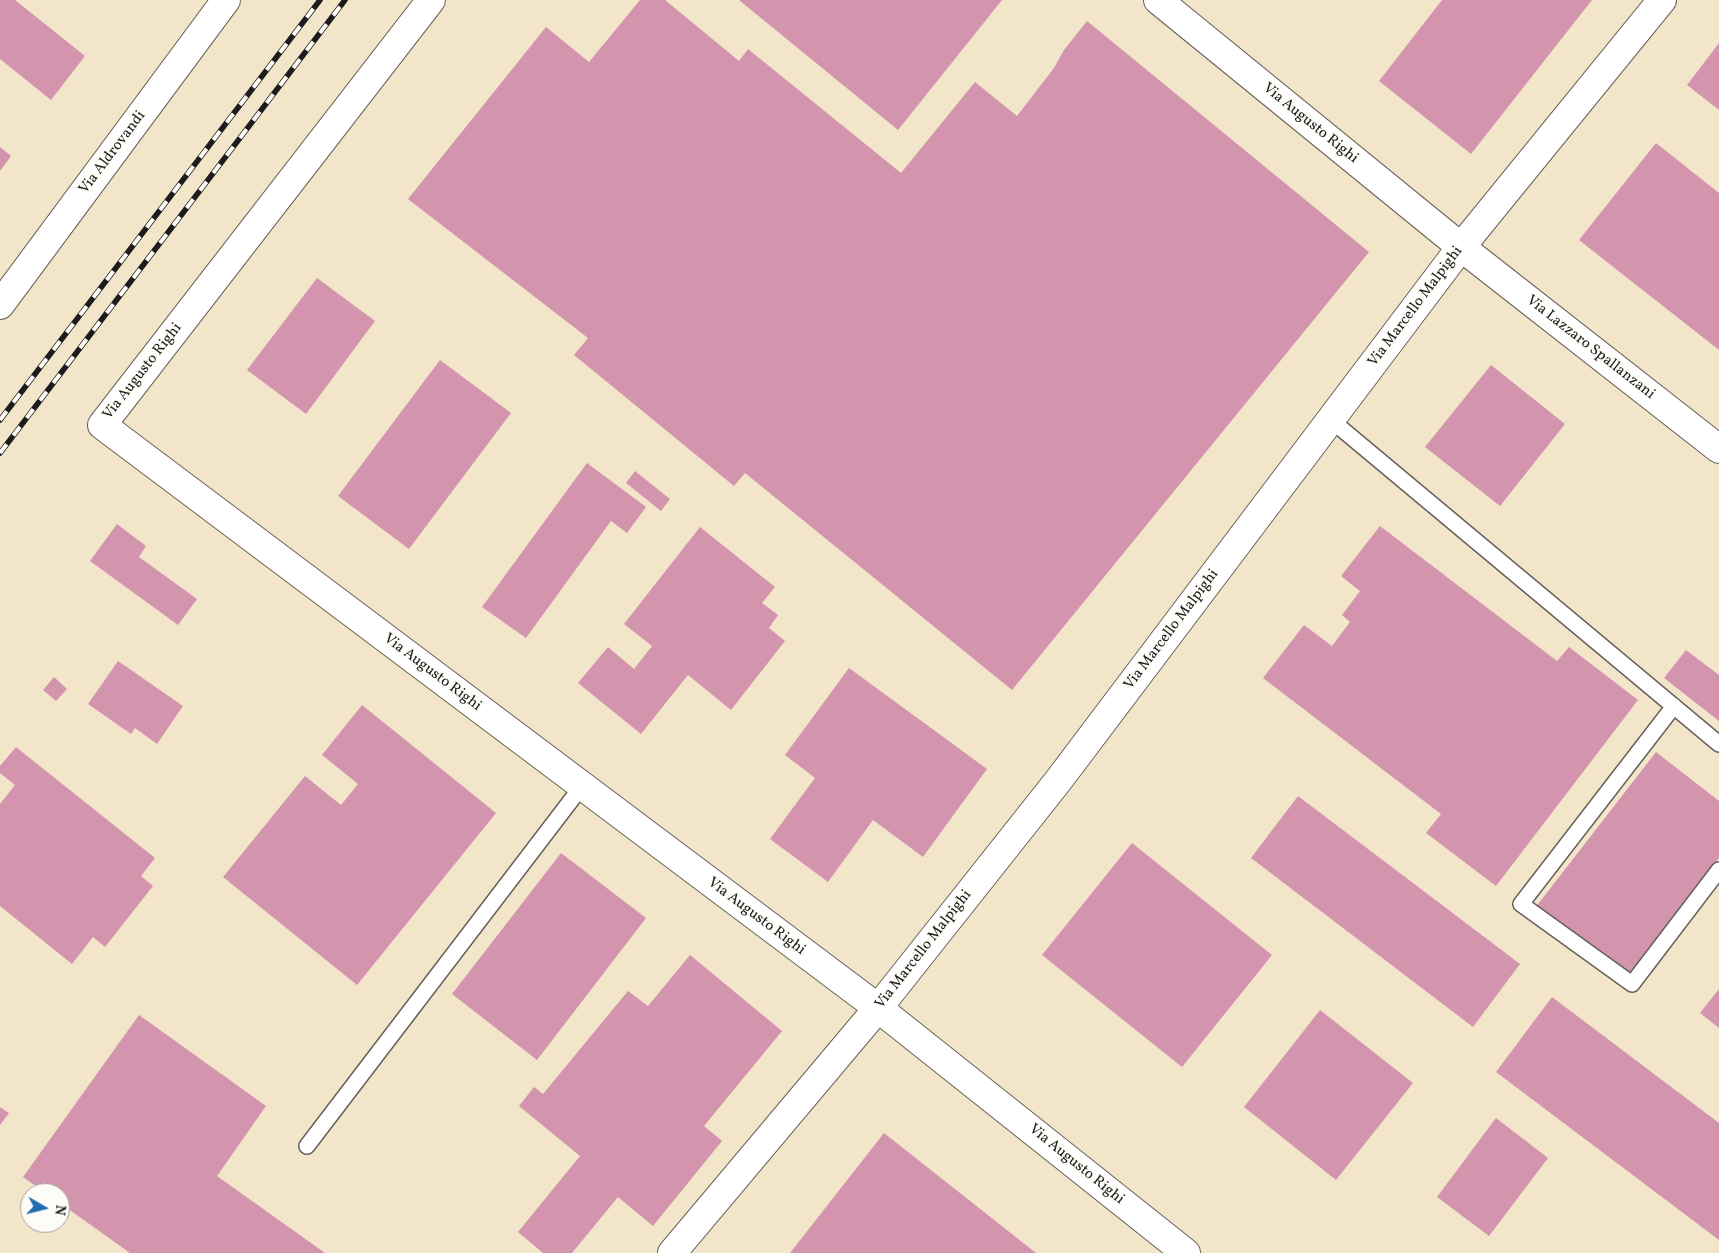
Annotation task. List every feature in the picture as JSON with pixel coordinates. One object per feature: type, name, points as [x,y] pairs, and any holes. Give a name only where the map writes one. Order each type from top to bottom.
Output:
[{"type":"street","name":"Via Aldrovandi","points":[[0,305],[226,0]]},
{"type":"street","name":"Via Augusto Righi","points":[[431,0],[102,425],[878,1008],[1186,1253]]},
{"type":"street","name":"Via Augusto Righi","points":[[1158,0],[1461,247]]},
{"type":"street","name":"Via Marcello Malpighi","points":[[672,1253],[878,1008],[1058,781],[1461,247],[1662,0]]},
{"type":"street","name":"Via Lazzaro Spallanzani","points":[[1461,247],[1719,449]]},
{"type":"lane","points":[[1331,420],[1719,744]]},
{"type":"lane","points":[[1674,706],[1522,904],[1632,984],[1719,870]]},
{"type":"lane","points":[[307,1146],[582,786]]},
{"type":"building","points":[[0,0],[15,0],[85,56],[51,100],[0,59]]},
{"type":"building","points":[[640,0],[665,0],[739,61],[748,49],[901,173],[975,82],[1017,116],[1087,21],[1369,252],[1012,690],[745,473],[734,486],[574,355],[588,338],[408,199],[546,27],[589,62]]},
{"type":"building","points":[[739,0],[1002,0],[898,130]]},
{"type":"building","points":[[1442,0],[1592,0],[1471,154],[1379,81]]},
{"type":"building","points":[[1719,43],[1719,110],[1687,85]]},
{"type":"building","points":[[1656,143],[1719,193],[1719,350],[1579,240]]},
{"type":"building","points":[[0,147],[11,156],[0,171]]},
{"type":"building","points":[[317,278],[375,321],[306,414],[247,370]]},
{"type":"building","points":[[440,360],[511,413],[409,549],[338,496]]},
{"type":"building","points":[[1491,365],[1565,424],[1500,506],[1425,447]]},
{"type":"building","points":[[587,463],[646,507],[627,533],[611,521],[526,638],[482,607]]},
{"type":"building","points":[[635,471],[670,499],[661,511],[626,483]]},
{"type":"building","points":[[117,524],[146,546],[139,557],[197,599],[178,625],[90,561]]},
{"type":"building","points":[[1380,526],[1557,661],[1569,647],[1638,700],[1496,886],[1426,833],[1441,814],[1263,678],[1304,625],[1332,646],[1350,622],[1342,615],[1360,591],[1341,576]]},
{"type":"building","points":[[700,527],[775,587],[762,603],[778,615],[769,628],[785,641],[731,710],[688,675],[641,734],[578,683],[608,647],[634,669],[652,646],[624,624]]},
{"type":"building","points":[[1686,650],[1719,675],[1719,721],[1664,678]]},
{"type":"building","points":[[118,661],[183,706],[157,744],[135,728],[131,734],[88,704]]},
{"type":"building","points":[[849,668],[987,769],[923,857],[873,820],[828,882],[770,839],[815,778],[785,755]]},
{"type":"building","points":[[54,677],[67,689],[56,701],[43,690]]},
{"type":"building","points":[[362,705],[496,813],[357,985],[223,877],[305,776],[341,805],[358,784],[322,755]]},
{"type":"building","points":[[16,747],[155,858],[141,876],[153,886],[105,947],[93,937],[72,964],[0,906],[0,804],[15,785],[0,773],[0,766]]},
{"type":"building","points":[[1656,752],[1719,801],[1719,858],[1626,978],[1535,908]]},
{"type":"building","points":[[1298,796],[1520,964],[1473,1027],[1251,858]]},
{"type":"building","points":[[1132,843],[1272,955],[1182,1067],[1042,955]]},
{"type":"building","points":[[561,853],[646,918],[537,1060],[452,994]]},
{"type":"building","points":[[690,955],[782,1031],[704,1126],[722,1141],[653,1226],[618,1197],[572,1253],[543,1253],[518,1232],[580,1156],[519,1106],[534,1087],[543,1094],[628,991],[648,1006]]},
{"type":"building","points":[[1719,989],[1719,1028],[1700,1013]]},
{"type":"building","points":[[1552,997],[1719,1123],[1719,1240],[1496,1072]]},
{"type":"building","points":[[1320,1010],[1413,1083],[1336,1180],[1244,1107]]},
{"type":"building","points":[[139,1015],[266,1106],[217,1176],[325,1253],[130,1253],[70,1210],[70,1183],[32,1183],[23,1177]]},
{"type":"building","points":[[0,1107],[9,1113],[0,1125]]},
{"type":"building","points":[[1496,1118],[1548,1158],[1489,1236],[1437,1197]]},
{"type":"building","points":[[884,1133],[1036,1253],[790,1253]]},
{"type":"railway","points":[[0,420],[320,0]]},
{"type":"railway","points":[[0,453],[345,0]]}]
